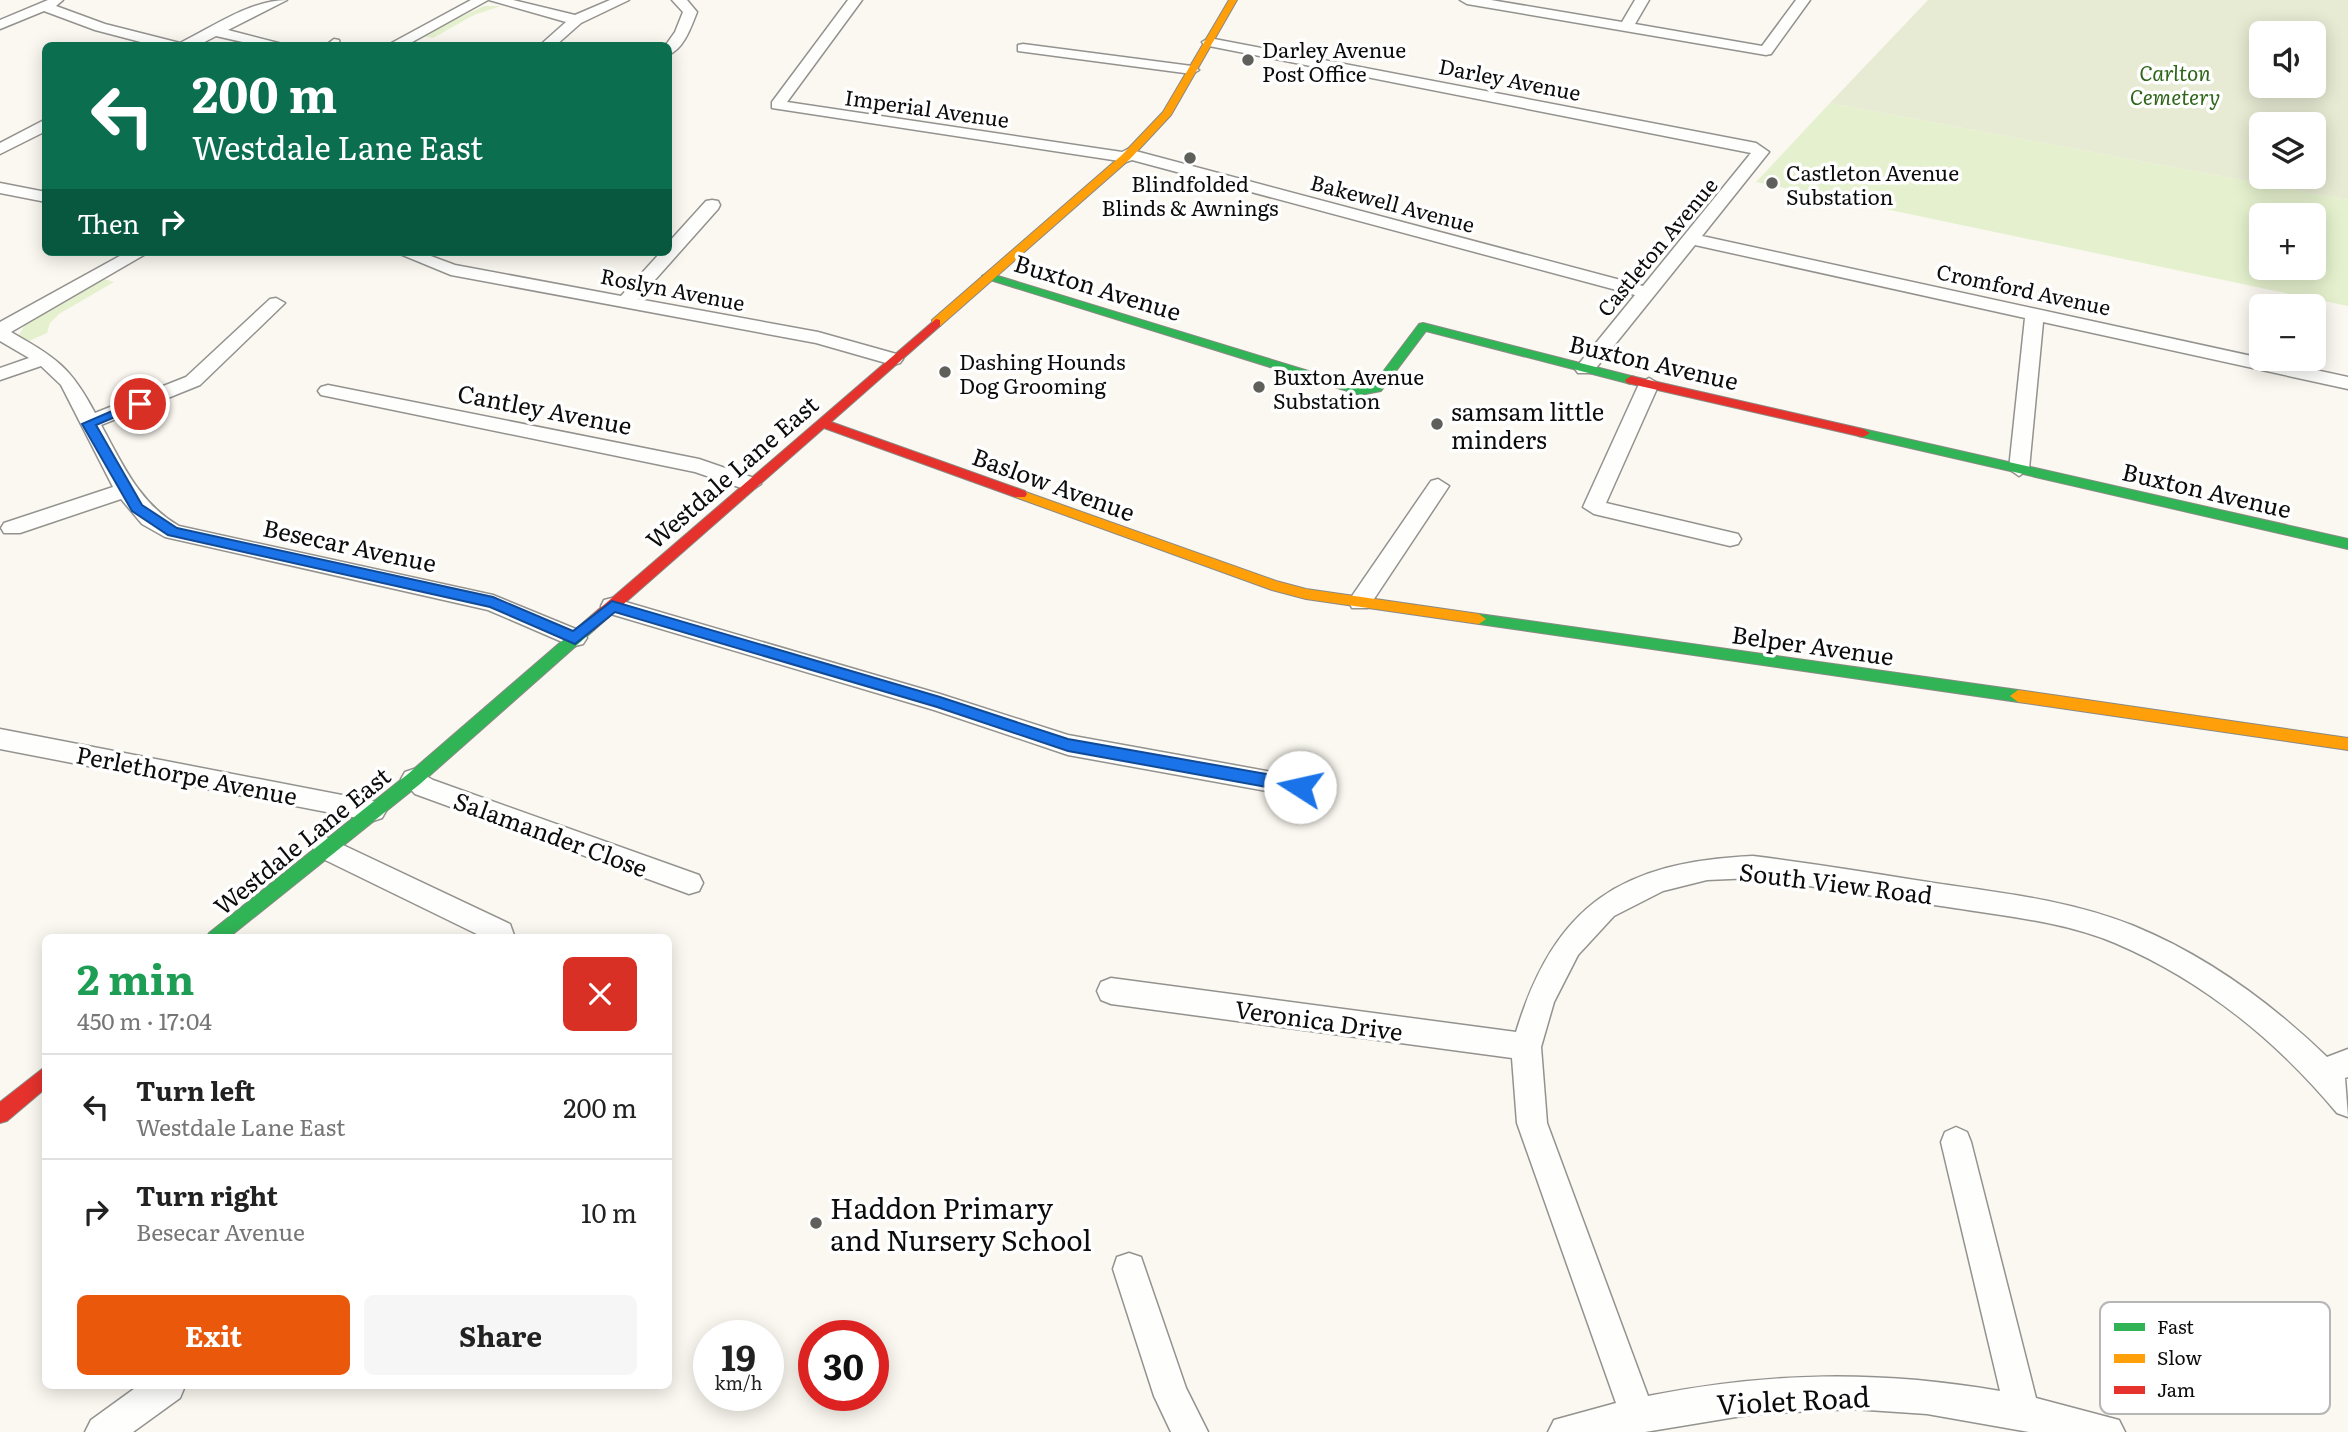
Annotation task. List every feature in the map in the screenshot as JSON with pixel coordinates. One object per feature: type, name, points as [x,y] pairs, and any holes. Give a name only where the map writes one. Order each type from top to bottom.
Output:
[{"type":"street","points":[[0,25],[60,0]]},
{"type":"street","points":[[401,42],[481,0]]},
{"type":"street","points":[[496,0],[576,20]]},
{"type":"street","points":[[551,42],[576,20],[622,0]]},
{"type":"street","points":[[672,46],[682,33],[690,12],[679,0]]},
{"type":"street","name":"Imperial Avenue","points":[[855,0],[777,105],[1127,155]]},
{"type":"street","name":"Westdale Lane East","points":[[220,934],[414,779],[1127,155],[1167,113],[1233,0]]},
{"type":"street","points":[[1468,0],[1766,51],[1803,0]]},
{"type":"street","points":[[1626,27],[1642,0]]},
{"type":"street","points":[[192,42],[274,1]]},
{"type":"street","points":[[43,6],[100,27],[158,42]]},
{"type":"street","points":[[210,31],[264,42]]},
{"type":"street","name":"Darley Avenue","points":[[1209,42],[1750,146],[1761,152]]},
{"type":"street","points":[[1023,48],[1192,70]]},
{"type":"street","points":[[0,149],[8,139],[42,126]]},
{"type":"street","name":"Castleton Avenue","points":[[1585,369],[1761,152]]},
{"type":"street","name":"Bakewell Avenue","points":[[1127,155],[1645,292]]},
{"type":"street","points":[[0,188],[42,196]]},
{"type":"street","points":[[672,250],[712,205]]},
{"type":"street","name":"Cromford Avenue","points":[[1691,239],[2348,383]]},
{"type":"street","points":[[0,332],[133,256]]},
{"type":"street","name":"Roslyn Avenue","points":[[414,256],[451,270],[818,338],[893,359]]},
{"type":"street","points":[[451,270],[470,256]]},
{"type":"street","points":[[626,302],[667,256]]},
{"type":"street","name":"Buxton Avenue","points":[[988,276],[1360,391],[1377,388],[1423,327],[1585,369],[2348,544]]},
{"type":"street","points":[[89,424],[193,381],[276,303]]},
{"type":"street","points":[[2019,470],[2035,313]]},
{"type":"street","name":"Besecar Avenue","points":[[0,332],[44,359],[69,382],[125,490],[150,519],[173,532],[493,603],[575,638]]},
{"type":"street","points":[[0,374],[44,359]]},
{"type":"street","points":[[1649,384],[1594,507],[1730,539]]},
{"type":"street","name":"Cantley Avenue","points":[[328,391],[699,466],[750,484]]},
{"type":"street","name":"Baslow Avenue","points":[[821,423],[1272,585]]},
{"type":"street","points":[[1360,602],[1438,486]]},
{"type":"street","points":[[12,528],[125,490]]},
{"type":"street","name":"Belper Avenue","points":[[1272,585],[1360,602],[2348,744]]},
{"type":"street","points":[[612,606],[940,703],[1068,745],[1300,787]]},
{"type":"street","name":"Perlethorpe Avenue","points":[[0,738],[373,811]]},
{"type":"street","name":"Salamander Close","points":[[414,779],[424,787],[690,883]]},
{"type":"street","points":[[326,848],[500,934]]},
{"type":"street","name":"South View Road","points":[[1639,1415],[1604,1329],[1532,1123],[1526,1047],[1540,1000],[1568,946],[1604,908],[1657,881],[1707,869],[1753,867],[2031,909],[2090,922],[2159,950],[2336,1067],[2348,1103]]},
{"type":"street","name":"Veronica Drive","points":[[1111,991],[1526,1047]]},
{"type":"street","points":[[0,1114],[42,1084]]},
{"type":"street","points":[[1956,1142],[2022,1412]]},
{"type":"street","points":[[1129,1269],[1171,1396],[1190,1432]]},
{"type":"street","points":[[103,1432],[163,1389]]},
{"type":"street","name":"Violet Road","points":[[1566,1432],[1712,1401],[1819,1392],[1910,1396],[2022,1412],[2107,1432]]},
{"type":"green space","name":"Carlton Cemetery","points":[[1928,0],[2348,0],[2348,200],[2289,189],[2326,189],[2326,112],[2249,112],[2249,181],[1830,103]]},
{"type":"green space","points":[[484,6],[501,6],[474,15],[433,38],[421,36]]},
{"type":"green space","points":[[1830,103],[2249,181],[2249,189],[2289,189],[2348,200],[2348,306],[2326,301],[2326,294],[2291,294],[1756,182]]},
{"type":"green space","points":[[104,279],[114,282],[59,314],[50,323],[47,333],[29,341],[18,336],[27,322]]},
{"type":"traffic: fast","points":[[988,276],[1360,391],[1377,388],[1423,327],[1631,380]]},
{"type":"traffic: fast","points":[[1863,433],[2348,544]]},
{"type":"traffic: fast","points":[[1479,619],[2018,696]]},
{"type":"traffic: fast","points":[[220,934],[414,779],[589,626]]},
{"type":"traffic: slow","points":[[936,323],[1126,157],[1167,113],[1233,0]]},
{"type":"traffic: slow","points":[[1020,494],[1272,585],[1306,594],[1479,619]]},
{"type":"traffic: slow","points":[[2018,696],[2348,744]]},
{"type":"traffic: jam","points":[[589,626],[936,323]]},
{"type":"traffic: jam","points":[[1631,380],[1863,433]]},
{"type":"traffic: jam","points":[[822,423],[1020,494]]},
{"type":"traffic: jam","points":[[0,1114],[42,1078]]},
{"type":"place","name":"Darley Avenue Post Office","points":[[1248,60]]},
{"type":"place","name":"Blindfolded Blinds & Awnings","points":[[1190,158]]},
{"type":"place","name":"Castleton Avenue Substation","points":[[1772,183]]},
{"type":"place","name":"Dashing Hounds Dog Grooming","points":[[945,372]]},
{"type":"place","name":"Buxton Avenue Substation","points":[[1259,387]]},
{"type":"place","name":"samsam little minders","points":[[1437,424]]},
{"type":"place","name":"Haddon Primary and Nursery School","points":[[816,1223]]},
{"type":"route","points":[[140,404],[89,424],[137,508],[173,532],[493,603],[575,638],[612,606],[940,703],[1068,745],[1300,787]]}]
